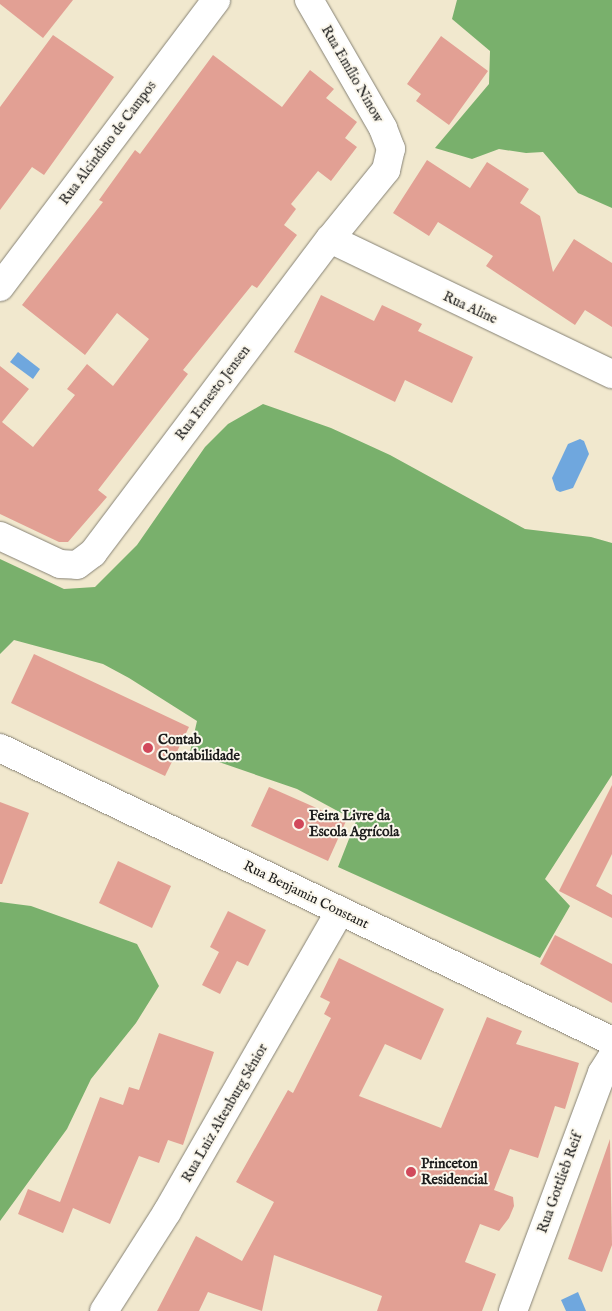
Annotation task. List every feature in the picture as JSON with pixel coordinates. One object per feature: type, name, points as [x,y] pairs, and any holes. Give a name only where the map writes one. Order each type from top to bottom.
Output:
[{"type":"street","name":"Rua Alcindino de Campos","points":[[0,286],[216,0]]},
{"type":"street","name":"Rua Emílio Ninow","points":[[310,0],[383,128],[391,149]]},
{"type":"street","name":"Rua Ernesto Jensen","points":[[0,536],[60,564],[77,566],[93,553],[330,239],[386,170],[391,149]]},
{"type":"street","name":"Rua Aline","points":[[330,239],[612,374]]},
{"type":"street","name":"Rua Benjamin Constant","points":[[0,748],[612,1041]]},
{"type":"street","name":"Rua Luiz Altenburg Sênior","points":[[104,1311],[167,1212],[340,911]]},
{"type":"street","name":"Rua Gottlieb Reif","points":[[513,1311],[602,1073],[612,1057]]},
{"type":"green space","points":[[457,0],[612,0],[612,208],[578,193],[543,152],[526,153],[499,149],[472,159],[435,148],[489,84],[490,51],[452,19]]},
{"type":"green space","points":[[263,404],[331,428],[390,455],[525,529],[591,537],[612,543],[612,775],[545,879],[570,906],[540,958],[338,867],[356,821],[297,789],[190,752],[197,721],[129,678],[103,664],[14,640],[0,654],[0,559],[64,589],[95,587],[137,545],[205,447],[228,424]]},
{"type":"green space","points":[[0,902],[31,906],[137,944],[159,986],[136,1023],[91,1079],[67,1129],[0,1221]]},
{"type":"water","points":[[18,352],[40,369],[33,379],[10,362]]},
{"type":"water","points":[[580,439],[584,441],[589,454],[573,488],[560,492],[556,490],[552,478],[568,444]]},
{"type":"water","points":[[578,1292],[586,1311],[566,1311],[561,1300]]},
{"type":"building","points":[[0,0],[73,0],[43,38],[0,4]]},
{"type":"building","points":[[53,35],[114,77],[44,175],[32,167],[0,210],[0,107]]},
{"type":"building","points":[[441,36],[488,71],[449,125],[416,101],[421,94],[407,84]]},
{"type":"building","points":[[213,55],[282,107],[310,70],[334,89],[326,98],[357,122],[345,138],[357,147],[331,181],[318,171],[291,204],[296,209],[284,225],[297,235],[257,288],[252,285],[183,370],[188,374],[98,490],[107,497],[68,542],[59,542],[0,514],[0,366],[29,389],[2,422],[33,447],[75,395],[67,389],[87,364],[113,386],[149,339],[117,313],[85,355],[22,305],[103,202],[99,200],[135,150],[140,154]]},
{"type":"building","points":[[427,160],[470,188],[487,162],[529,189],[520,203],[540,216],[553,272],[574,239],[612,263],[612,327],[585,310],[575,325],[486,266],[493,256],[438,222],[429,236],[393,213]]},
{"type":"building","points":[[321,295],[374,321],[382,305],[422,324],[418,331],[473,357],[452,403],[405,380],[395,402],[294,352]]},
{"type":"building","points":[[34,654],[189,727],[165,776],[11,703]]},
{"type":"building","points":[[612,785],[612,854],[596,886],[612,895],[612,918],[559,891]]},
{"type":"building","name":"Feira Livre da Escola Agrícola","points":[[269,787],[346,821],[328,861],[251,826]]},
{"type":"building","points":[[0,802],[29,813],[2,884],[0,884]]},
{"type":"building","points":[[118,861],[171,886],[152,928],[99,903]]},
{"type":"building","points":[[228,911],[266,930],[248,966],[237,961],[220,994],[202,985],[219,952],[210,947]]},
{"type":"building","points":[[555,935],[612,964],[612,1003],[540,964]]},
{"type":"building","points":[[339,958],[444,1009],[421,1060],[385,1044],[359,1096],[441,1128],[487,1017],[522,1031],[516,1044],[579,1063],[565,1109],[555,1106],[538,1158],[510,1149],[494,1190],[513,1197],[514,1206],[509,1218],[499,1231],[480,1224],[465,1262],[496,1274],[482,1311],[377,1311],[382,1296],[274,1255],[262,1311],[208,1292],[199,1311],[157,1311],[196,1236],[242,1261],[274,1202],[236,1182],[288,1090],[293,1093],[331,1018],[324,1014],[330,1002],[320,997]]},
{"type":"building","points":[[159,1033],[214,1052],[183,1145],[168,1140],[159,1163],[139,1156],[110,1224],[73,1208],[63,1233],[18,1214],[28,1189],[60,1202],[100,1097],[123,1105],[129,1087],[139,1090]]},
{"type":"building","points":[[610,1139],[612,1245],[602,1272],[568,1259]]},
{"type":"place","name":"Contab Contabilidade","points":[[148,748]]},
{"type":"place","name":"Feira Livre da Escola Agrícola","points":[[299,824]]},
{"type":"place","name":"Princeton Residencial","points":[[411,1172]]}]
